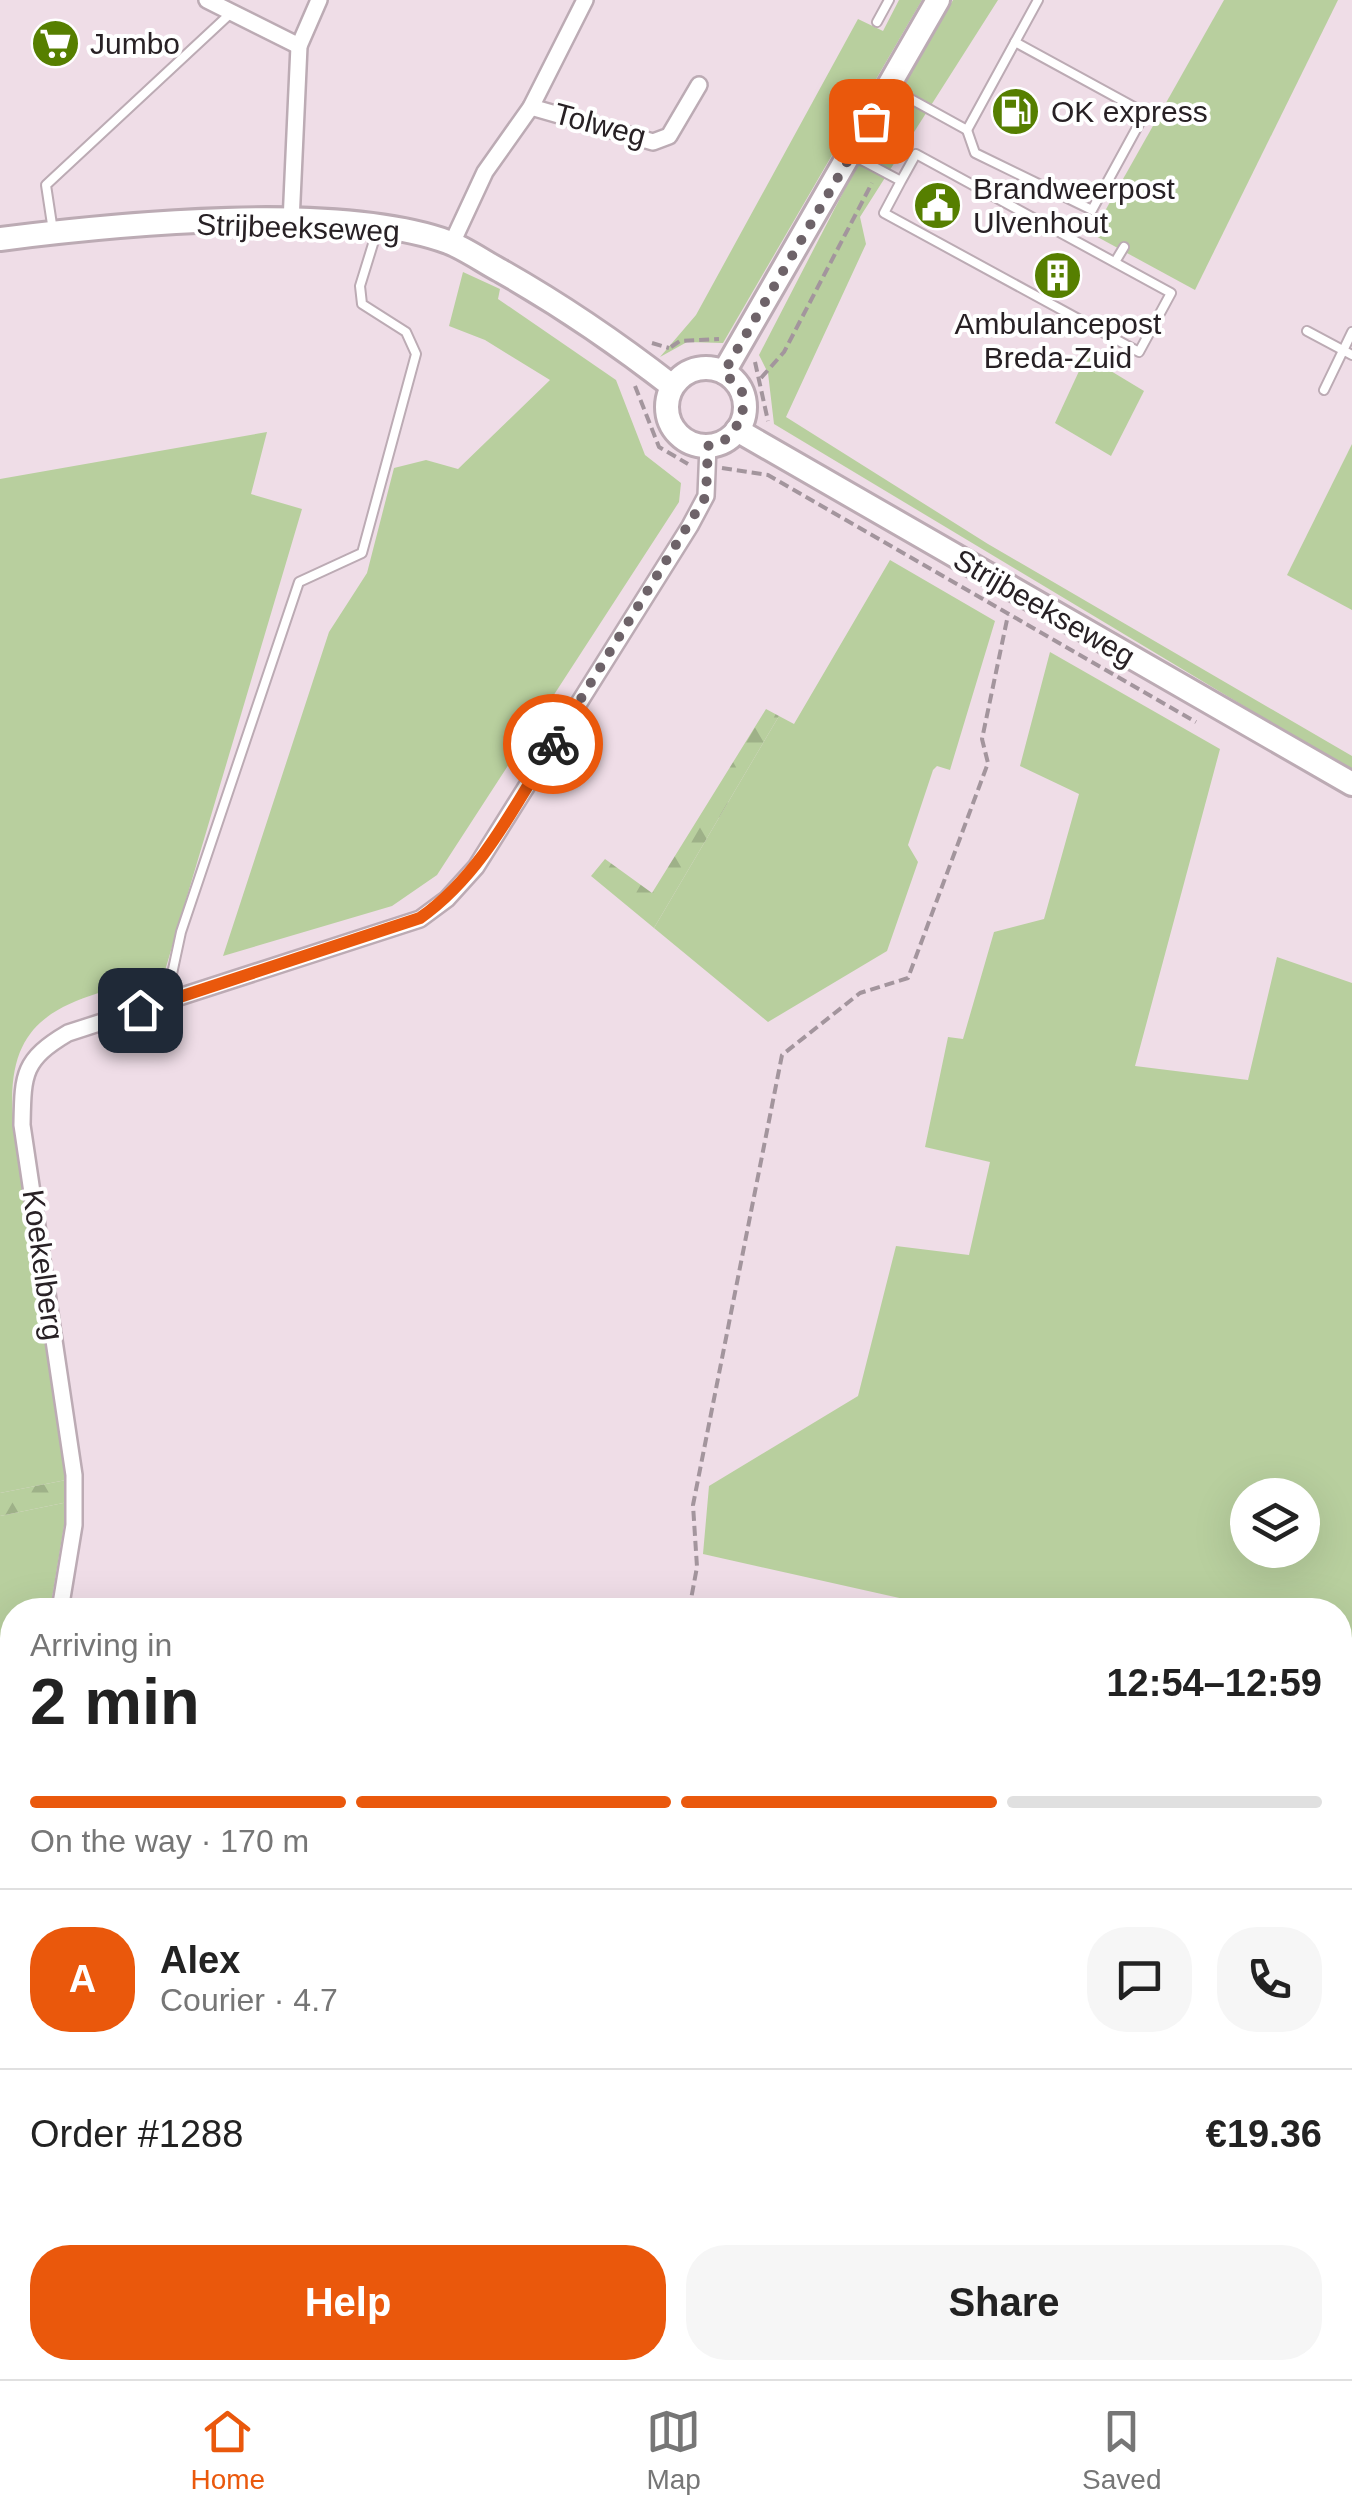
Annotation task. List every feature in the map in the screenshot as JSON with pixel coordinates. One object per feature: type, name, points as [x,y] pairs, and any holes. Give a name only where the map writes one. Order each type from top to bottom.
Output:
[{"type":"main road","points":[[724,372],[938,0]]},
{"type":"main road","name":"Strijbeekseweg","points":[[0,238],[53,232],[291,222],[378,227],[452,244],[580,318],[672,386]]},
{"type":"main road","points":[[696,369],[724,372],[735,380],[744,405],[737,430],[709,457],[672,427],[667,414],[672,386],[696,369]]},
{"type":"main road","name":"Strijbeekseweg","points":[[737,430],[1013,604],[1352,784]]},
{"type":"street","points":[[207,0],[299,46]]},
{"type":"street","points":[[291,222],[299,46],[319,0]]},
{"type":"street","name":"Tolweg","points":[[452,244],[486,172],[531,106],[585,0]]},
{"type":"street","name":"Tolweg","points":[[531,106],[652,142],[669,136],[700,85]]},
{"type":"street","name":"Koekelberg","points":[[62,1598],[74,1525],[74,1475],[22,1125],[23,1077],[38,1050],[68,1033],[404,924],[447,899],[476,867],[690,526],[706,496],[709,457]]},
{"type":"lane","points":[[876,22],[889,0]]},
{"type":"lane","points":[[967,130],[1038,0]]},
{"type":"lane","points":[[53,232],[46,185],[232,12]]},
{"type":"lane","points":[[890,87],[967,130],[975,152],[1092,210],[1145,114],[1015,42]]},
{"type":"lane","points":[[916,154],[1171,293],[1139,352],[884,213],[900,181],[916,154]]},
{"type":"lane","points":[[852,155],[900,181]]},
{"type":"lane","points":[[176,999],[172,974],[181,932],[299,582],[362,553],[416,354],[406,332],[362,304],[360,286],[378,227]]},
{"type":"lane","points":[[1115,262],[1124,247]]},
{"type":"lane","points":[[1307,331],[1348,353]]},
{"type":"lane","points":[[1324,390],[1348,353],[1352,332]]},
{"type":"path","points":[[762,378],[784,352],[916,102]]},
{"type":"path","points":[[628,378],[638,390],[659,447],[679,462],[709,457]]},
{"type":"path","name":"Strijbeekseweg","points":[[738,468],[768,475],[1013,604],[1202,725]]},
{"type":"path","points":[[691,1598],[697,1567],[693,1505],[782,1055],[860,994],[908,978],[988,763],[982,739],[1013,604]]},
{"type":"green space","points":[[899,0],[922,0],[723,343],[687,342],[660,357],[696,315],[858,19],[883,31]]},
{"type":"green space","points":[[953,0],[998,0],[860,217],[866,244],[786,417],[988,544],[1352,756],[1352,771],[774,424],[768,373],[759,355],[851,177]]},
{"type":"green space","points":[[1224,0],[1338,0],[1195,290],[1092,234]]},
{"type":"green space","points":[[463,272],[500,289],[498,299],[616,380],[645,455],[681,483],[679,502],[437,875],[392,906],[223,956],[329,632],[367,573],[394,468],[426,460],[458,469],[550,380],[485,340],[449,326]]},
{"type":"green space","points":[[1086,356],[1144,391],[1111,456],[1055,423]]},
{"type":"green space","points":[[267,432],[251,494],[302,509],[164,974],[76,1001],[52,1013],[34,1029],[21,1051],[13,1080],[13,1117],[66,1480],[0,1493],[0,479]]},
{"type":"green space","points":[[1352,444],[1352,610],[1287,575]]},
{"type":"green space","points":[[890,560],[995,621],[950,770],[937,766],[933,770],[908,845],[918,862],[887,951],[768,1022],[654,928],[779,716],[794,724]]},
{"type":"green space","points":[[1050,652],[1220,749],[1135,1066],[1248,1080],[1277,957],[1352,983],[1352,1598],[899,1598],[703,1554],[709,1486],[858,1396],[896,1246],[969,1255],[990,1162],[925,1147],[948,1037],[963,1039],[994,932],[1044,919],[1079,794],[1020,766]]},
{"type":"green space","points":[[766,709],[779,716],[654,928],[591,876],[605,859],[652,893]]},
{"type":"green space","points":[[66,1480],[68,1502],[0,1516],[0,1493]]},
{"type":"green space","points":[[68,1502],[52,1598],[0,1598],[0,1516]]},
{"type":"way so far","points":[[553,744],[706,496],[708,446],[724,441],[737,430],[743,418],[742,392],[724,372],[871,121]]},
{"type":"place","name":"Jumbo","points":[[55,44]]},
{"type":"place","name":"OK express","points":[[1016,112]]},
{"type":"place","name":"Brandweerpost Ulvenhout","points":[[938,206]]},
{"type":"place","name":"Ambulancepost Breda-Zuid","points":[[1058,275]]},
{"type":"route","points":[[140,1010],[420,918],[447,899],[476,867],[553,744]]}]
